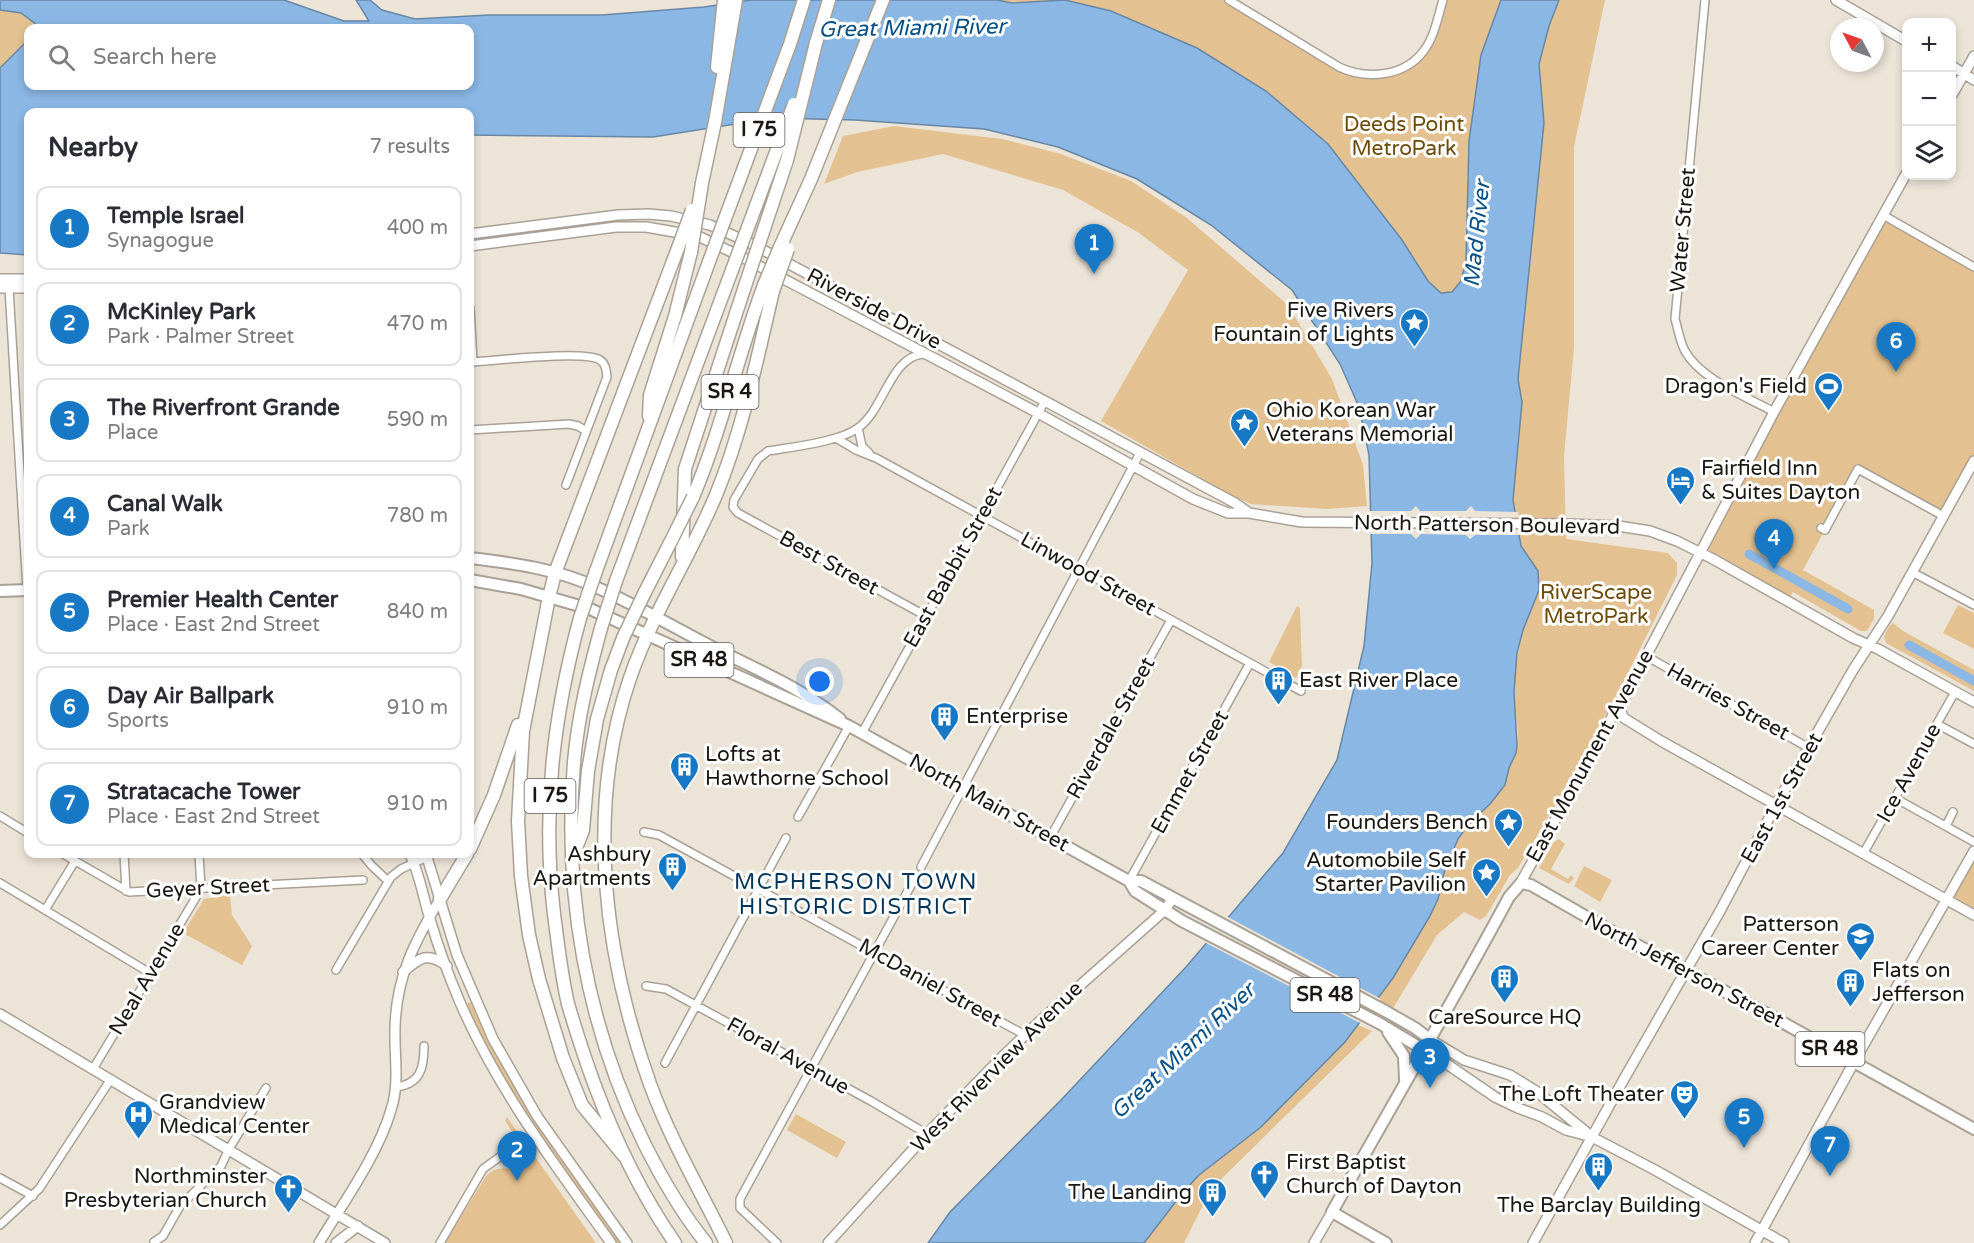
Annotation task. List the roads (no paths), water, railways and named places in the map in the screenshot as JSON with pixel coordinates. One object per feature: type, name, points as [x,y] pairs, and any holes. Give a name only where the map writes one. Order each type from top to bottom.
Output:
[{"type":"highway","points":[[715,122],[717,70],[724,0]]},
{"type":"highway","points":[[624,1156],[582,1105],[550,1018],[531,944],[521,876],[518,821],[520,760],[528,705],[555,573],[684,250],[715,122],[736,0]]},
{"type":"highway","name":"I 75","points":[[675,1243],[657,1217],[624,1156],[595,1085],[568,1004],[557,947],[551,882],[549,829],[554,741],[565,679],[580,618],[790,44],[804,0]]},
{"type":"highway","name":"I 75","points":[[706,1243],[683,1214],[660,1176],[626,1107],[600,1033],[578,933],[572,801],[575,752],[585,694],[601,628],[616,581],[816,43],[829,0]]},
{"type":"highway","points":[[726,1243],[690,1176],[651,1085],[617,974],[606,887],[604,828],[609,754],[630,677],[655,618],[716,495],[736,441],[769,288],[883,0]]},
{"type":"highway","points":[[679,570],[683,552],[685,469],[787,160],[816,43]]},
{"type":"highway","points":[[648,427],[650,395],[675,316],[684,250]]},
{"type":"highway","name":"SR 4","points":[[573,855],[583,830],[588,771],[597,720],[611,670],[623,638],[693,497],[715,442],[748,332],[769,288]]},
{"type":"highway","points":[[474,840],[494,795],[521,716],[528,705]]},
{"type":"highway","points":[[440,899],[465,858]]},
{"type":"main road","points":[[1836,0],[1902,39]]},
{"type":"main road","points":[[1956,88],[1974,56]]},
{"type":"main road","points":[[1956,69],[1974,80]]},
{"type":"main road","name":"East Monument Avenue","points":[[1332,1212],[1405,1080],[1431,1040],[1509,897],[1520,884],[1622,702],[1774,412],[1903,180]]},
{"type":"main road","name":"Riverside Drive","points":[[474,233],[618,214],[671,216],[710,225],[752,244],[1235,503],[1249,513]]},
{"type":"main road","name":"Riverside Drive","points":[[474,245],[616,227],[646,227],[686,233],[741,257],[1211,507],[1228,513],[1249,513],[1287,521],[1317,522]]},
{"type":"main road","points":[[0,279],[24,279]]},
{"type":"main road","points":[[5,288],[24,288]]},
{"type":"main road","name":"East 1st Street","points":[[1533,1243],[1853,670],[1888,616],[1971,475],[1974,461]]},
{"type":"main road","name":"North Patterson Boulevard","points":[[1317,522],[1569,524],[1642,529],[1677,541],[1974,702]]},
{"type":"main road","name":"North Main Street","points":[[474,558],[515,563],[597,587],[796,690],[825,706],[849,726]]},
{"type":"main road","name":"North Main Street","points":[[474,581],[521,589],[590,609],[849,726],[1129,881],[1141,881],[1388,1012],[1464,1060],[1510,1075],[1592,1137],[1784,1243]]},
{"type":"main road","points":[[0,591],[24,590]]},
{"type":"main road","points":[[1622,702],[1620,710],[1626,720],[1974,915]]},
{"type":"main road","points":[[1755,1243],[1854,1062],[1974,851]]},
{"type":"main road","points":[[412,858],[429,917],[474,1033],[508,1095],[540,1145],[611,1243]]},
{"type":"main road","points":[[428,858],[467,982],[503,1058],[537,1116],[627,1243]]},
{"type":"main road","name":"North Main Street","points":[[1129,881],[1135,891],[1182,921],[1380,1024],[1505,1102],[1542,1117],[1566,1130],[1592,1137]]},
{"type":"main road","name":"North Jefferson Street","points":[[1520,884],[1531,885],[1685,972],[1771,1016],[1974,1129]]},
{"type":"main road","points":[[319,1243],[384,1131],[392,1109],[396,1087],[395,1016],[403,972],[411,952],[440,899]]},
{"type":"main road","name":"West Riverview Avenue","points":[[828,1243],[927,1134],[1025,1035],[1165,910],[1173,899]]},
{"type":"main road","points":[[403,972],[415,962],[426,957],[440,961],[447,966]]},
{"type":"main road","points":[[0,1014],[385,1243]]},
{"type":"main road","name":"SR 48","points":[[1380,1024],[1404,1056],[1405,1080]]},
{"type":"main road","points":[[1314,1243],[1332,1212],[1386,1243]]},
{"type":"main road","points":[[336,1243],[358,1226]]},
{"type":"street","points":[[1228,0],[1349,72],[1381,75],[1407,65],[1426,49],[1443,0]]},
{"type":"street","name":"Water Street","points":[[1705,0],[1675,319],[1685,351],[1696,364],[1711,377],[1774,412]]},
{"type":"street","points":[[1883,215],[1974,267]]},
{"type":"street","points":[[5,288],[24,537]]},
{"type":"street","points":[[836,438],[858,428],[877,408],[904,361],[915,354],[923,354]]},
{"type":"street","points":[[474,362],[579,355],[600,360],[606,367],[607,377],[566,485]]},
{"type":"street","name":"East Babbit Street","points":[[862,733],[1045,401]]},
{"type":"street","points":[[474,430],[569,424],[586,431]]},
{"type":"street","name":"Linwood Street","points":[[858,428],[862,446],[876,458]]},
{"type":"street","name":"Linwood Street","points":[[836,438],[1301,691]]},
{"type":"street","name":"Best Street","points":[[836,438],[762,454],[734,500],[733,507],[738,513],[926,616]]},
{"type":"street","points":[[921,867],[1140,453]]},
{"type":"street","points":[[1821,528],[1825,530],[1858,469],[1938,513]]},
{"type":"street","points":[[1912,572],[1974,605]]},
{"type":"street","name":"Riverdale Street","points":[[1051,837],[1171,620]]},
{"type":"street","name":"Harries Street","points":[[1646,656],[1809,748]]},
{"type":"street","name":"Emmet Street","points":[[1129,881],[1250,663]]},
{"type":"street","name":"Ice Avenue","points":[[1863,854],[1955,692]]},
{"type":"street","points":[[1937,724],[1974,744]]},
{"type":"street","points":[[798,817],[849,726]]},
{"type":"street","points":[[1895,798],[1974,842]]},
{"type":"street","points":[[1946,826],[1953,812]]},
{"type":"street","points":[[0,816],[24,831]]},
{"type":"street","name":"McDaniel Street","points":[[644,832],[659,835],[1025,1035]]},
{"type":"street","points":[[664,1063],[786,838]]},
{"type":"street","name":"Geyer Street","points":[[70,858],[126,891],[363,880]]},
{"type":"street","points":[[124,858],[126,891]]},
{"type":"street","points":[[199,858],[201,889]]},
{"type":"street","points":[[365,858],[388,881]]},
{"type":"street","points":[[336,970],[388,881],[412,858]]},
{"type":"street","points":[[45,910],[75,861]]},
{"type":"street","points":[[777,1243],[740,1208],[740,1199],[915,878]]},
{"type":"street","points":[[0,883],[150,973]]},
{"type":"street","name":"Neal Avenue","points":[[93,1069],[201,889]]},
{"type":"street","name":"Floral Avenue","points":[[646,986],[666,989],[927,1134]]},
{"type":"street","points":[[396,1087],[406,1086],[415,1080],[422,1067],[424,1046]]},
{"type":"street","points":[[0,1226],[39,1189],[111,1079]]},
{"type":"street","points":[[154,1242],[163,1236],[180,1206],[221,1166],[266,1088]]},
{"type":"street","points":[[440,1243],[483,1169],[505,1153]]},
{"type":"street","points":[[0,1178],[33,1196]]},
{"type":"water","points":[[0,0],[284,0],[344,21],[369,21],[356,0],[370,0],[382,10],[415,19],[489,15],[602,15],[704,7],[751,0],[997,0],[1012,3],[1065,0],[1111,11],[1197,48],[1266,91],[1328,144],[1402,240],[1428,281],[1441,293],[1452,292],[1461,281],[1466,261],[1469,141],[1481,55],[1501,0],[1559,0],[1539,64],[1544,123],[1518,379],[1522,402],[1513,500],[1521,546],[1538,571],[1539,590],[1523,630],[1517,653],[1514,692],[1516,753],[1505,785],[1458,839],[1445,869],[1438,899],[1393,978],[1345,1042],[1261,1127],[1199,1175],[1144,1243],[928,1243],[950,1212],[1062,1099],[1186,967],[1283,853],[1337,760],[1364,646],[1372,563],[1369,455],[1359,407],[1340,364],[1292,290],[1211,225],[1137,179],[1058,147],[984,129],[855,120],[773,118],[653,137],[474,135],[474,108],[24,108],[24,255],[0,253],[0,68],[24,44],[24,90],[474,90],[474,24],[36,24],[21,13],[0,10]]},
{"type":"waterway","points":[[1749,554],[1848,609]]},
{"type":"waterway","points":[[1909,645],[1974,681]]},
{"type":"place","name":"Temple Israel","points":[[1094,274]]},
{"type":"place","name":"Five Rivers Fountain of Lights","points":[[1415,348]]},
{"type":"place","name":"Day Air Ballpark","points":[[1896,372]]},
{"type":"place","name":"Dragon's Field","points":[[1828,412]]},
{"type":"place","name":"Ohio Korean War Veterans Memorial","points":[[1245,448]]},
{"type":"place","name":"Fairfield Inn & Suites Dayton","points":[[1680,506]]},
{"type":"place","name":"Canal Walk","points":[[1774,569]]},
{"type":"place","name":"East River Place","points":[[1278,706]]},
{"type":"place","name":"Enterprise","points":[[945,742]]},
{"type":"place","name":"Lofts at Hawthorne School","points":[[684,792]]},
{"type":"place","name":"Founders Bench","points":[[1509,848]]},
{"type":"place","name":"Ashbury Apartments","points":[[672,892]]},
{"type":"place","name":"Automobile Self Starter Pavilion","points":[[1487,898]]},
{"type":"place","name":"Patterson Career Center","points":[[1860,962]]},
{"type":"place","name":"CareSource HQ","points":[[1505,1004]]},
{"type":"place","name":"Flats on Jefferson","points":[[1851,1008]]},
{"type":"place","name":"The Riverfront Grande","points":[[1430,1088]]},
{"type":"place","name":"The Loft Theater","points":[[1685,1120]]},
{"type":"place","name":"Grandview Medical Center","points":[[138,1140]]},
{"type":"place","name":"Premier Health Center","points":[[1744,1148]]},
{"type":"place","name":"Stratacache Tower","points":[[1830,1176]]},
{"type":"place","name":"McKinley Park","points":[[517,1181]]},
{"type":"place","name":"The Barclay Building","points":[[1599,1192]]},
{"type":"place","name":"First Baptist Church of Dayton","points":[[1265,1200]]},
{"type":"place","name":"Northminster Presbyterian Church","points":[[288,1214]]},
{"type":"place","name":"The Landing","points":[[1213,1218]]},
{"type":"district","name":"MCPHERSON TOWN HISTORIC DISTRICT","points":[[856,894]]},
{"type":"water label","name":"Great Miami River","points":[[912,28]]},
{"type":"water label","name":"Mad River","points":[[1477,234]]},
{"type":"water label","name":"Great Miami River","points":[[1183,1051]]},
{"type":"park label","name":"Deeds Point MetroPark","points":[[1404,136]]},
{"type":"park label","name":"RiverScape MetroPark","points":[[1596,604]]}]
